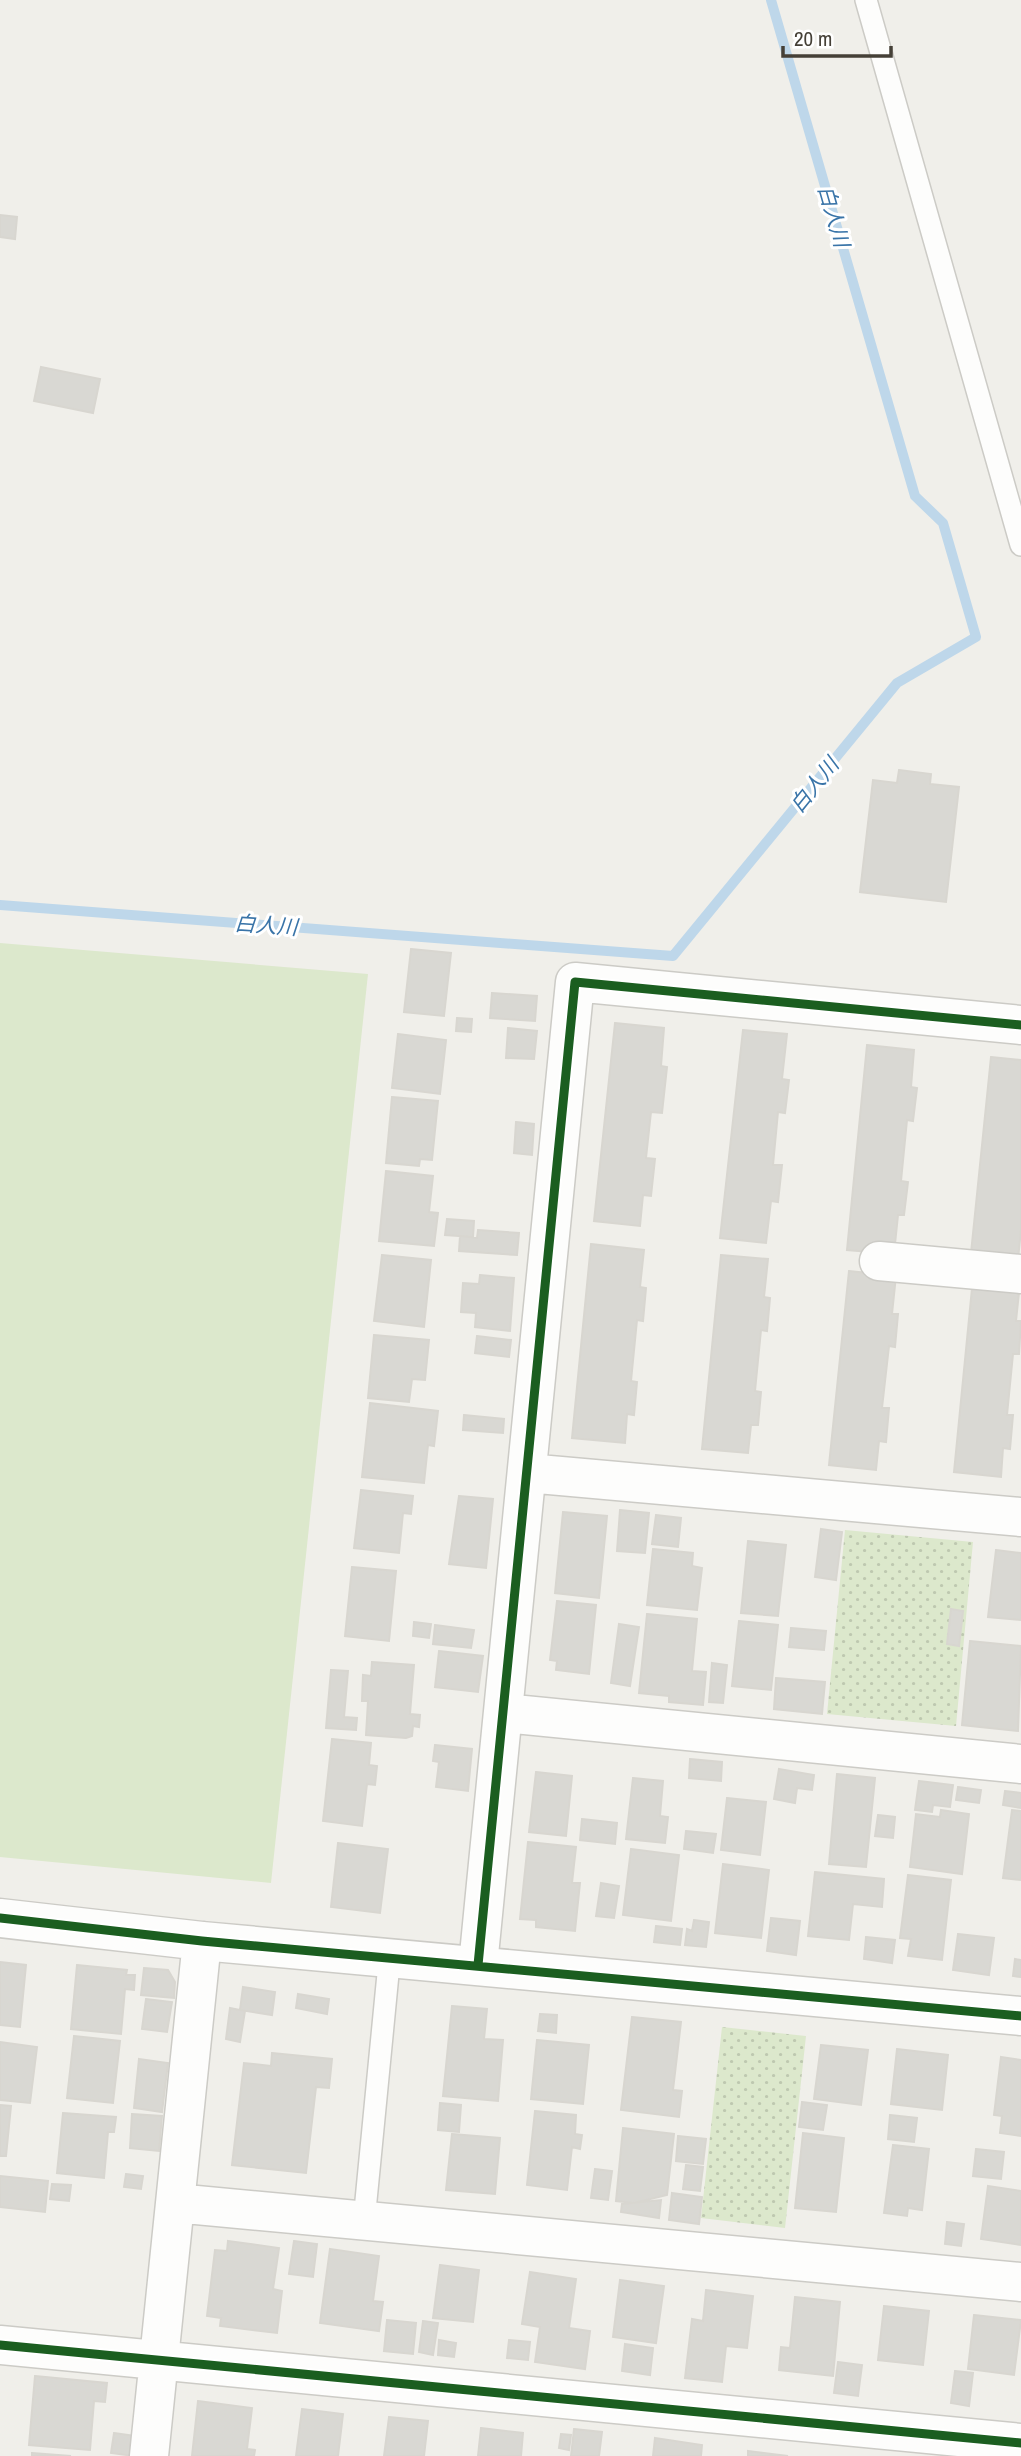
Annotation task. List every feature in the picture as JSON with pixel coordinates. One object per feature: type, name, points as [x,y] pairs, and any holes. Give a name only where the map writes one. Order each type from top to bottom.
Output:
[{"type":"street","points":[[478,1965],[575,982],[1021,1025]]},
{"type":"street","points":[[879,1261],[1021,1274]]},
{"type":"street","points":[[527,1473],[1021,1517]]},
{"type":"street","points":[[503,1713],[1021,1764]]},
{"type":"street","points":[[0,1918],[202,1941],[1021,2016]]},
{"type":"street","points":[[149,2456],[202,1941]]},
{"type":"street","points":[[175,2203],[1021,2283]]},
{"type":"street","points":[[0,2345],[1021,2443]]},
{"type":"lane","points":[[866,0],[1021,545]]},
{"type":"lane","points":[[364,2221],[388,1974]]},
{"type":"green space","points":[[0,943],[368,974],[271,1883],[0,1857]]},
{"type":"green space","points":[[845,1530],[973,1542],[956,1726],[827,1714]]},
{"type":"green space","points":[[722,2027],[806,2036],[785,2228],[701,2218]]},
{"type":"building","points":[[0,215],[17,217],[15,239],[0,237]]},
{"type":"building","points":[[41,367],[100,379],[93,413],[34,401]]},
{"type":"building","points":[[899,770],[931,774],[930,784],[959,787],[946,902],[860,892],[873,780],[897,783]]},
{"type":"building","points":[[411,949],[451,953],[444,1016],[404,1012]]},
{"type":"building","points":[[492,993],[537,996],[535,1021],[490,1018]]},
{"type":"building","points":[[457,1018],[472,1019],[471,1032],[456,1031]]},
{"type":"building","points":[[615,1023],[664,1028],[661,1066],[667,1067],[662,1113],[651,1112],[646,1158],[655,1159],[651,1196],[643,1195],[640,1226],[594,1221]]},
{"type":"building","points":[[508,1028],[537,1031],[534,1059],[506,1058]]},
{"type":"building","points":[[743,1030],[787,1034],[782,1079],[789,1080],[785,1113],[778,1112],[773,1165],[782,1165],[778,1202],[771,1201],[766,1243],[720,1238]]},
{"type":"building","points":[[398,1034],[446,1040],[440,1094],[392,1088]]},
{"type":"building","points":[[867,1045],[914,1050],[911,1087],[917,1088],[913,1121],[907,1120],[901,1181],[908,1182],[904,1215],[898,1215],[894,1254],[847,1250]]},
{"type":"building","points":[[991,1057],[1021,1060],[1021,1230],[1017,1269],[970,1263]]},
{"type":"building","points":[[392,1097],[438,1101],[432,1160],[420,1159],[419,1166],[386,1163]]},
{"type":"building","points":[[516,1122],[534,1124],[532,1155],[514,1153]]},
{"type":"building","points":[[386,1171],[433,1176],[429,1212],[438,1213],[434,1246],[379,1241]]},
{"type":"building","points":[[447,1219],[474,1221],[473,1237],[445,1235]]},
{"type":"building","points":[[478,1230],[519,1233],[517,1255],[459,1251],[460,1236],[477,1238]]},
{"type":"building","points":[[591,1244],[644,1250],[640,1287],[646,1288],[643,1321],[637,1320],[631,1381],[637,1382],[634,1415],[627,1414],[625,1443],[572,1438]]},
{"type":"building","points":[[382,1255],[431,1260],[424,1327],[374,1321]]},
{"type":"building","points":[[721,1255],[768,1259],[764,1297],[770,1298],[767,1331],[761,1330],[755,1391],[761,1392],[758,1425],[751,1425],[748,1453],[702,1449]]},
{"type":"building","points":[[849,1271],[896,1276],[892,1314],[898,1314],[895,1347],[889,1346],[882,1408],[889,1408],[886,1442],[879,1441],[876,1470],[829,1465]]},
{"type":"building","points":[[480,1275],[514,1278],[510,1331],[475,1327],[476,1313],[461,1312],[463,1283],[479,1284]]},
{"type":"building","points":[[973,1278],[1020,1283],[1016,1321],[1021,1321],[1019,1354],[1013,1354],[1007,1415],[1013,1415],[1010,1449],[1003,1448],[1001,1477],[954,1472]]},
{"type":"building","points":[[374,1335],[429,1340],[425,1380],[412,1379],[409,1402],[368,1398]]},
{"type":"building","points":[[477,1336],[511,1340],[509,1357],[475,1353]]},
{"type":"building","points":[[370,1403],[438,1411],[434,1446],[428,1445],[424,1483],[362,1477]]},
{"type":"building","points":[[464,1415],[504,1419],[503,1433],[463,1430]]},
{"type":"building","points":[[361,1490],[413,1496],[411,1514],[403,1513],[399,1553],[354,1548]]},
{"type":"building","points":[[459,1496],[493,1499],[486,1568],[449,1564]]},
{"type":"building","points":[[620,1510],[649,1513],[645,1553],[617,1551]]},
{"type":"building","points":[[563,1512],[607,1516],[599,1598],[555,1593]]},
{"type":"building","points":[[656,1515],[681,1518],[678,1547],[652,1544]]},
{"type":"building","points":[[821,1529],[842,1532],[836,1580],[815,1577]]},
{"type":"building","points":[[748,1541],[786,1545],[778,1616],[741,1613]]},
{"type":"building","points":[[653,1549],[693,1553],[692,1566],[702,1568],[697,1610],[647,1605]]},
{"type":"building","points":[[996,1550],[1021,1553],[1021,1620],[988,1617]]},
{"type":"building","points":[[352,1567],[396,1571],[389,1641],[345,1636]]},
{"type":"building","points":[[557,1601],[596,1605],[589,1674],[556,1670],[557,1661],[550,1660]]},
{"type":"building","points":[[951,1609],[963,1611],[959,1646],[947,1644]]},
{"type":"building","points":[[647,1614],[697,1619],[692,1671],[706,1672],[703,1705],[669,1702],[669,1696],[639,1693]]},
{"type":"building","points":[[739,1621],[778,1625],[771,1690],[732,1686]]},
{"type":"building","points":[[414,1622],[431,1624],[429,1638],[413,1636]]},
{"type":"building","points":[[619,1624],[639,1627],[630,1686],[611,1683]]},
{"type":"building","points":[[435,1625],[474,1630],[471,1648],[433,1644]]},
{"type":"building","points":[[791,1628],[826,1631],[824,1650],[789,1647]]},
{"type":"building","points":[[970,1641],[1021,1646],[1018,1731],[962,1725]]},
{"type":"building","points":[[439,1651],[483,1656],[478,1692],[435,1687]]},
{"type":"building","points":[[372,1662],[414,1665],[410,1714],[420,1715],[419,1727],[413,1726],[412,1736],[406,1738],[366,1735],[368,1701],[362,1701],[363,1675],[371,1676]]},
{"type":"building","points":[[712,1663],[727,1665],[723,1703],[709,1702]]},
{"type":"building","points":[[331,1670],[348,1671],[344,1717],[357,1718],[356,1730],[326,1728]]},
{"type":"building","points":[[776,1678],[825,1682],[822,1714],[774,1709]]},
{"type":"building","points":[[332,1739],[371,1743],[369,1765],[377,1766],[375,1785],[367,1784],[362,1826],[323,1821]]},
{"type":"building","points":[[435,1745],[472,1749],[468,1791],[436,1787],[439,1762],[433,1761]]},
{"type":"building","points":[[690,1759],[722,1762],[721,1781],[689,1778]]},
{"type":"building","points":[[779,1769],[814,1775],[812,1790],[797,1788],[795,1803],[774,1799]]},
{"type":"building","points":[[536,1772],[572,1776],[566,1836],[529,1832]]},
{"type":"building","points":[[837,1774],[875,1778],[866,1867],[829,1864]]},
{"type":"building","points":[[633,1778],[663,1781],[660,1816],[668,1817],[665,1843],[626,1839]]},
{"type":"building","points":[[919,1781],[953,1785],[950,1807],[933,1805],[932,1812],[915,1810]]},
{"type":"building","points":[[958,1787],[981,1790],[979,1803],[956,1800]]},
{"type":"building","points":[[1005,1791],[1021,1793],[1021,1808],[1003,1805]]},
{"type":"building","points":[[727,1798],[766,1802],[760,1855],[721,1850]]},
{"type":"building","points":[[941,1810],[969,1814],[962,1874],[910,1867],[916,1814],[940,1817]]},
{"type":"building","points":[[1012,1810],[1021,1811],[1021,1880],[1003,1878]]},
{"type":"building","points":[[878,1815],[895,1817],[893,1838],[875,1836]]},
{"type":"building","points":[[582,1819],[617,1823],[615,1844],[580,1840]]},
{"type":"building","points":[[686,1831],[716,1834],[713,1853],[684,1849]]},
{"type":"building","points":[[528,1842],[576,1847],[572,1883],[580,1883],[575,1931],[536,1927],[536,1920],[520,1919]]},
{"type":"building","points":[[338,1843],[388,1849],[380,1913],[331,1907]]},
{"type":"building","points":[[631,1849],[679,1855],[671,1921],[623,1915]]},
{"type":"building","points":[[723,1864],[769,1870],[761,1938],[715,1933]]},
{"type":"building","points":[[815,1872],[884,1879],[882,1907],[853,1904],[849,1940],[808,1936]]},
{"type":"building","points":[[908,1875],[951,1880],[942,1960],[908,1956],[911,1939],[900,1938]]},
{"type":"building","points":[[601,1883],[619,1886],[614,1918],[596,1916]]},
{"type":"building","points":[[771,1918],[800,1921],[796,1955],[767,1951]]},
{"type":"building","points":[[694,1920],[709,1922],[706,1947],[685,1945],[687,1929],[692,1931]]},
{"type":"building","points":[[656,1926],[682,1929],[680,1945],[654,1942]]},
{"type":"building","points":[[958,1934],[994,1938],[989,1975],[953,1970]]},
{"type":"building","points":[[866,1937],[895,1940],[892,1963],[864,1959]]},
{"type":"building","points":[[1015,1959],[1021,1960],[1021,1977],[1013,1976]]},
{"type":"building","points":[[0,1962],[26,1965],[20,2027],[0,2025]]},
{"type":"building","points":[[77,1965],[127,1970],[126,1975],[135,1975],[134,1990],[125,1989],[121,2034],[71,2029]]},
{"type":"building","points":[[144,1968],[168,1970],[175,1982],[174,1998],[141,1995]]},
{"type":"building","points":[[243,1987],[275,1992],[272,2015],[240,2010]]},
{"type":"building","points":[[298,1994],[329,1999],[327,2014],[296,2008]]},
{"type":"building","points":[[146,1999],[172,2002],[167,2032],[142,2029]]},
{"type":"building","points":[[452,2006],[487,2009],[484,2039],[503,2040],[498,2101],[443,2096]]},
{"type":"building","points":[[230,2008],[245,2011],[240,2042],[226,2039]]},
{"type":"building","points":[[540,2014],[557,2015],[556,2033],[538,2031]]},
{"type":"building","points":[[632,2017],[681,2022],[673,2090],[682,2091],[679,2117],[621,2110]]},
{"type":"building","points":[[74,2036],[120,2041],[113,2103],[67,2098]]},
{"type":"building","points":[[537,2040],[589,2045],[583,2104],[531,2099]]},
{"type":"building","points":[[0,2042],[37,2047],[30,2103],[0,2100]]},
{"type":"building","points":[[821,2045],[868,2050],[861,2105],[814,2099]]},
{"type":"building","points":[[897,2049],[948,2055],[942,2110],[891,2104]]},
{"type":"building","points":[[272,2053],[332,2059],[329,2088],[316,2087],[306,2173],[232,2165],[244,2063],[271,2066]]},
{"type":"building","points":[[1001,2057],[1021,2060],[1021,2136],[1000,2133],[1002,2116],[994,2115]]},
{"type":"building","points":[[139,2059],[168,2063],[162,2112],[134,2108]]},
{"type":"building","points":[[802,2102],[827,2105],[823,2130],[799,2127]]},
{"type":"building","points":[[440,2103],[461,2105],[459,2132],[438,2130]]},
{"type":"building","points":[[0,2105],[11,2106],[6,2156],[0,2156]]},
{"type":"building","points":[[535,2111],[576,2115],[575,2134],[582,2135],[580,2149],[572,2147],[567,2190],[527,2185]]},
{"type":"building","points":[[63,2113],[116,2117],[114,2132],[108,2132],[104,2178],[57,2173]]},
{"type":"building","points":[[132,2114],[162,2116],[159,2151],[130,2148]]},
{"type":"building","points":[[890,2115],[917,2118],[914,2142],[888,2139]]},
{"type":"building","points":[[623,2128],[674,2134],[667,2195],[634,2203],[616,2201]]},
{"type":"building","points":[[803,2133],[844,2138],[836,2212],[795,2208]]},
{"type":"building","points":[[452,2134],[500,2138],[495,2194],[446,2190]]},
{"type":"building","points":[[678,2136],[706,2139],[703,2164],[676,2161]]},
{"type":"building","points":[[893,2145],[929,2149],[922,2210],[908,2208],[907,2216],[884,2213]]},
{"type":"building","points":[[976,2149],[1004,2152],[1001,2179],[973,2176]]},
{"type":"building","points":[[686,2165],[703,2167],[700,2191],[683,2189]]},
{"type":"building","points":[[595,2169],[612,2171],[608,2200],[591,2198]]},
{"type":"building","points":[[126,2174],[143,2176],[141,2189],[124,2187]]},
{"type":"building","points":[[0,2176],[48,2181],[45,2212],[0,2207]]},
{"type":"building","points":[[52,2184],[71,2185],[69,2201],[50,2199]]},
{"type":"building","points":[[988,2186],[1021,2191],[1021,2245],[981,2239]]},
{"type":"building","points":[[672,2193],[702,2197],[699,2224],[669,2220]]},
{"type":"building","points":[[661,2200],[659,2218],[621,2212],[622,2204]]},
{"type":"building","points":[[947,2222],[964,2224],[961,2246],[945,2244]]},
{"type":"building","points":[[228,2241],[279,2248],[273,2289],[282,2291],[277,2333],[220,2326],[221,2318],[207,2316],[215,2250],[227,2251]]},
{"type":"building","points":[[294,2241],[317,2244],[313,2277],[289,2274]]},
{"type":"building","points":[[330,2249],[379,2256],[373,2301],[383,2302],[379,2331],[320,2323]]},
{"type":"building","points":[[440,2265],[479,2270],[473,2322],[433,2318]]},
{"type":"building","points":[[530,2272],[576,2279],[569,2328],[590,2331],[585,2369],[535,2362],[540,2327],[522,2324]]},
{"type":"building","points":[[620,2280],[664,2286],[656,2343],[613,2337]]},
{"type":"building","points":[[706,2290],[753,2296],[747,2348],[726,2346],[722,2382],[685,2378],[692,2319],[703,2321]]},
{"type":"building","points":[[795,2297],[840,2302],[833,2376],[779,2370],[781,2347],[790,2348]]},
{"type":"building","points":[[884,2306],[929,2311],[923,2365],[878,2360]]},
{"type":"building","points":[[974,2315],[1021,2320],[1014,2375],[968,2369]]},
{"type":"building","points":[[387,2320],[416,2323],[413,2354],[384,2351]]},
{"type":"building","points":[[423,2321],[438,2323],[433,2355],[419,2352]]},
{"type":"building","points":[[439,2340],[456,2343],[454,2357],[438,2355]]},
{"type":"building","points":[[509,2340],[530,2342],[528,2360],[507,2358]]},
{"type":"building","points":[[625,2344],[653,2348],[650,2375],[622,2371]]},
{"type":"building","points":[[838,2362],[862,2365],[858,2396],[834,2393]]},
{"type":"building","points":[[955,2371],[973,2373],[969,2406],[951,2403]]},
{"type":"building","points":[[35,2376],[107,2383],[105,2402],[94,2401],[90,2450],[29,2445]]},
{"type":"building","points":[[198,2401],[252,2408],[247,2449],[255,2450],[254,2456],[192,2456]]},
{"type":"building","points":[[302,2409],[343,2414],[338,2456],[296,2456]]},
{"type":"building","points":[[389,2417],[428,2421],[424,2456],[384,2456]]},
{"type":"building","points":[[481,2428],[523,2433],[521,2456],[478,2456]]},
{"type":"building","points":[[574,2429],[602,2432],[599,2456],[571,2456]]},
{"type":"building","points":[[114,2433],[136,2436],[134,2456],[111,2453]]},
{"type":"building","points":[[561,2434],[571,2435],[569,2450],[559,2448]]},
{"type":"building","points":[[655,2438],[702,2445],[701,2456],[653,2456]]},
{"type":"building","points":[[748,2451],[788,2456],[748,2456]]},
{"type":"building","points":[[32,2453],[71,2456],[32,2456]]},
{"type":"waterway","name":"白人川","points":[[0,905],[673,956],[897,683],[976,637],[943,523],[915,496],[771,0]]},
{"type":"cycle path","points":[[478,1965],[575,982],[1021,1025]]},
{"type":"cycle path","points":[[0,1918],[202,1941],[1021,2016]]},
{"type":"cycle path","points":[[0,2345],[1021,2443]]}]
